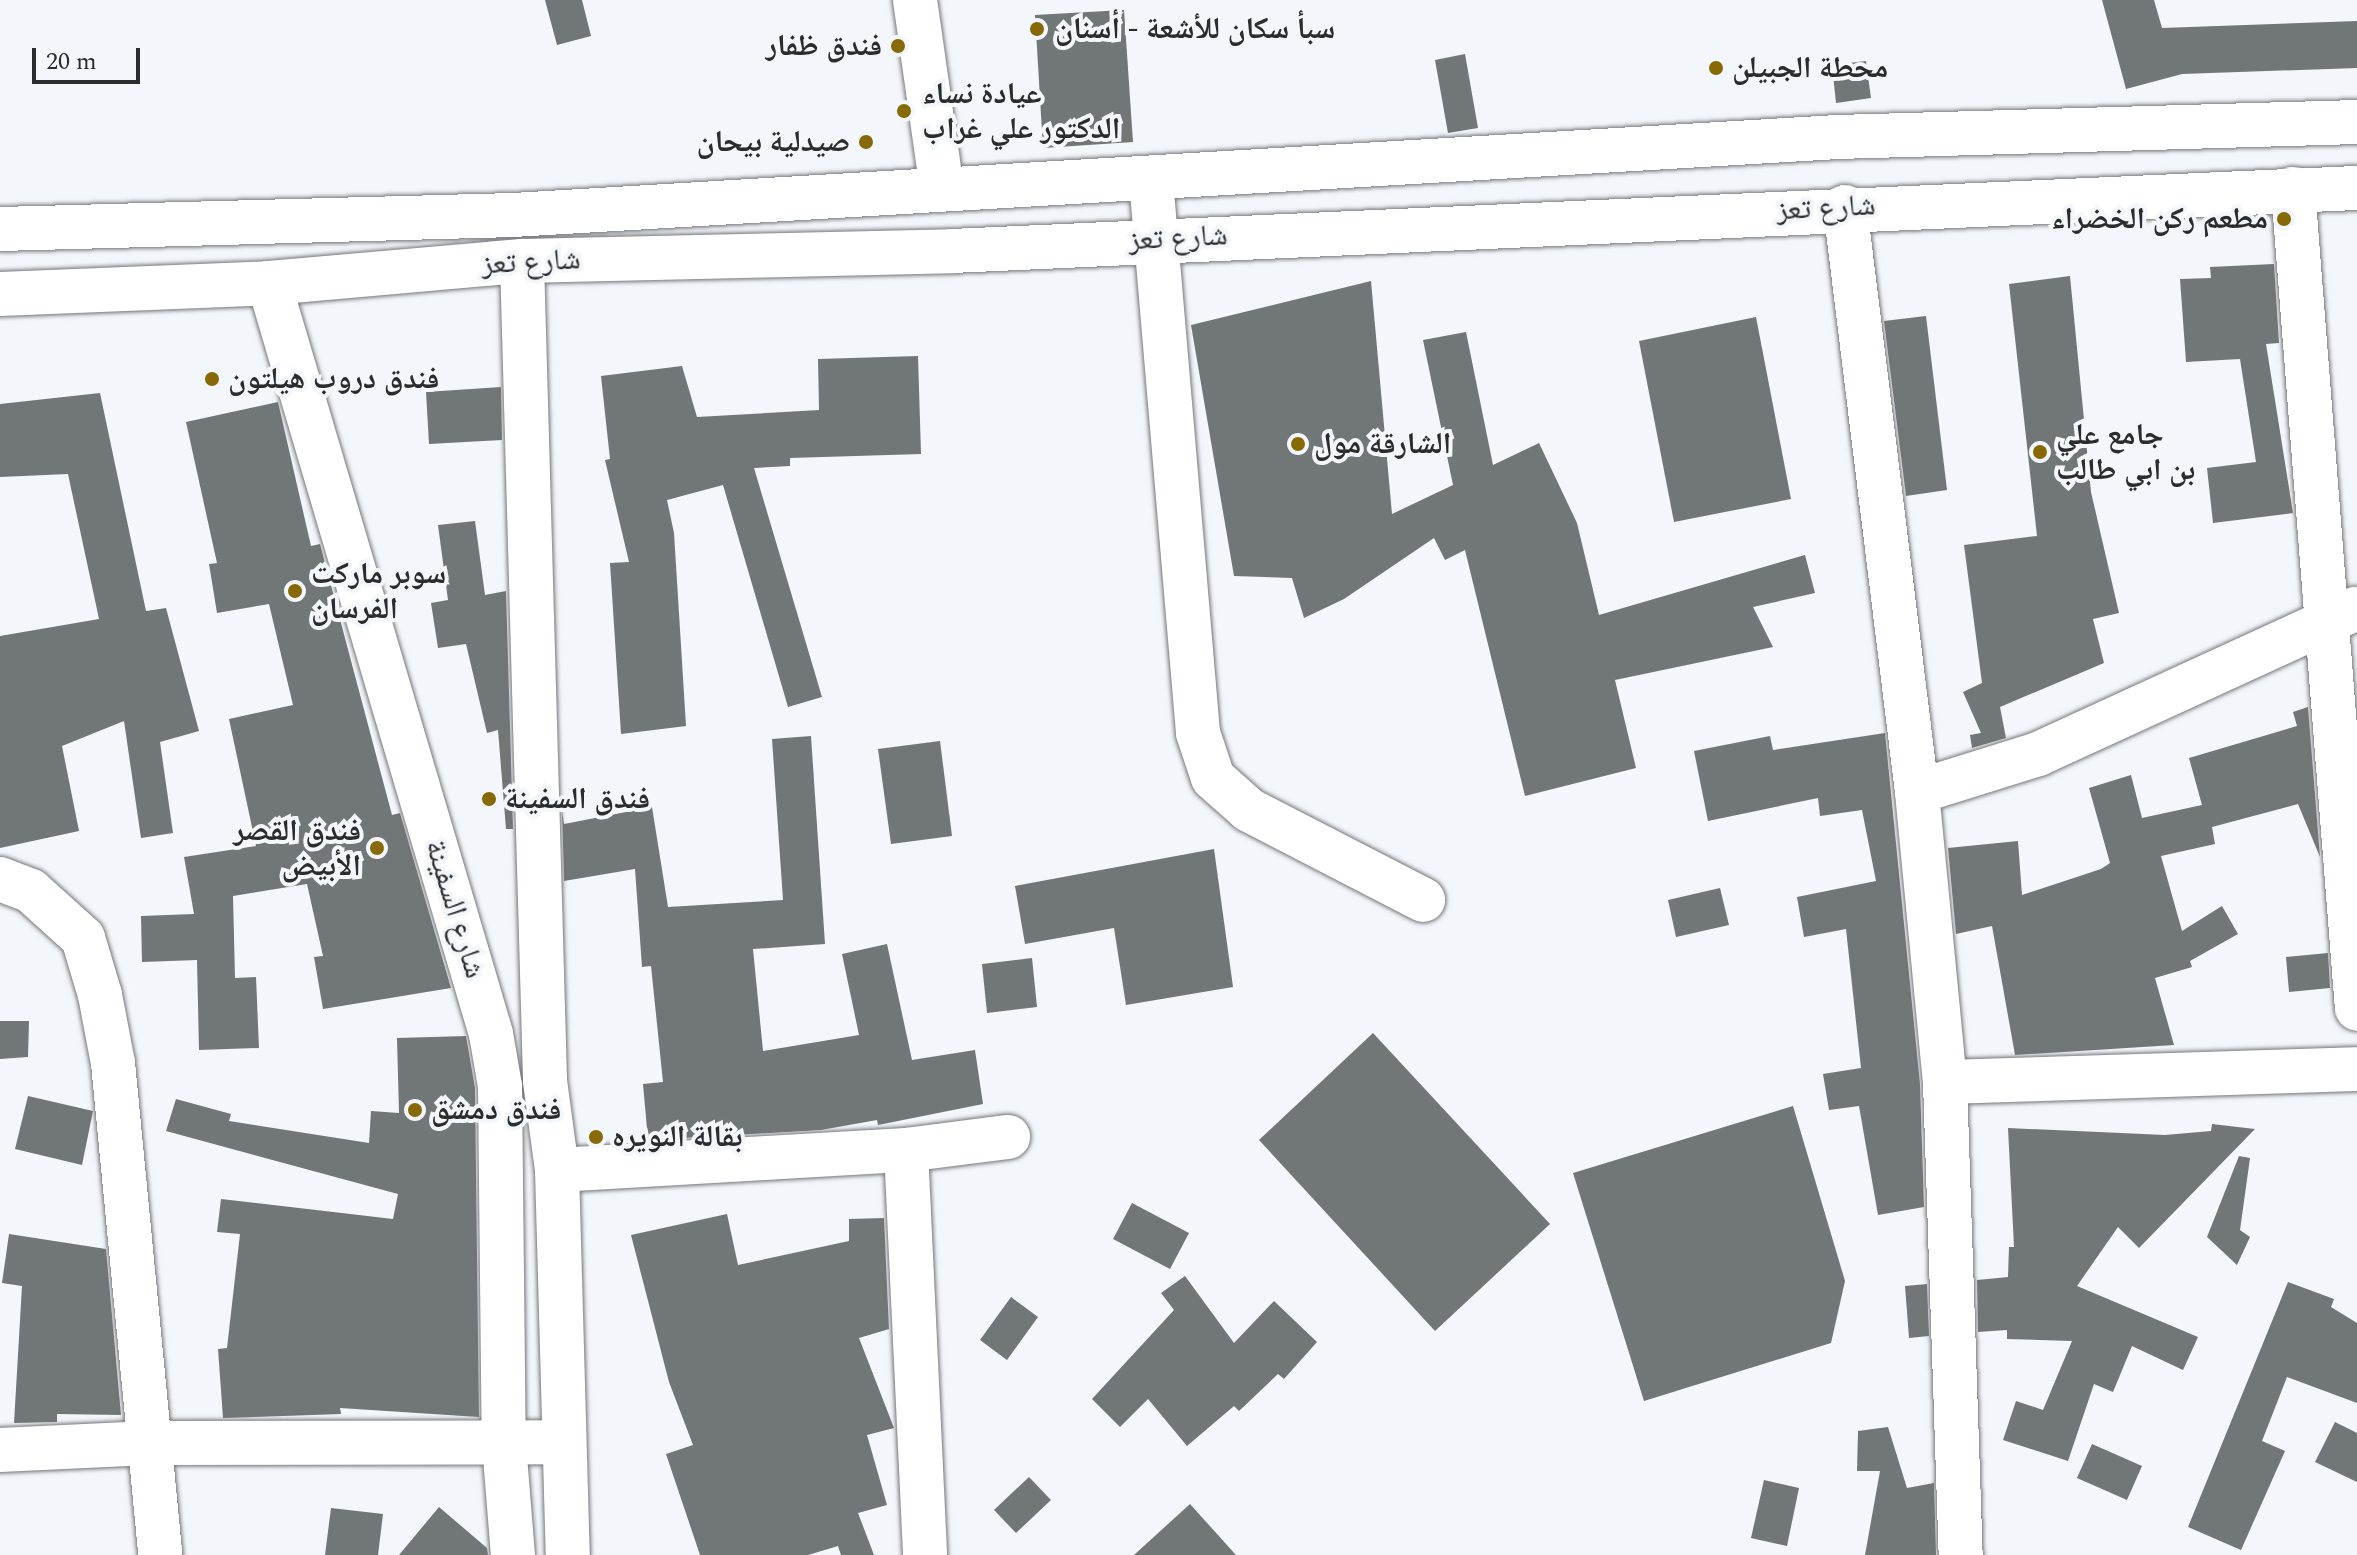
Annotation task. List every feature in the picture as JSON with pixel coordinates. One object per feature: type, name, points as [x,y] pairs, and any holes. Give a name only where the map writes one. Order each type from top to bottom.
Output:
[{"type":"main road","points":[[915,0],[942,189]]},
{"type":"main road","name":"شارع تعز","points":[[0,229],[513,215],[942,189],[1151,180],[1837,137],[2357,122]]},
{"type":"main road","points":[[2288,126],[2342,613],[2357,1009]]},
{"type":"main road","points":[[1151,180],[1198,733],[1213,778],[1249,810],[1423,900]]},
{"type":"main road","name":"شارع تعز","points":[[0,294],[269,283],[522,261],[952,251],[1845,207],[2357,188]]},
{"type":"main road","points":[[1845,207],[1917,792],[1945,1082],[1961,1555]]},
{"type":"main road","points":[[522,261],[545,1081],[557,1170],[560,1442],[568,1555]]},
{"type":"main road","name":"شارع السفينة","points":[[269,283],[478,983],[500,1086],[504,1444],[513,1555]]},
{"type":"main road","points":[[1917,792],[2038,754],[2342,613]]},
{"type":"main road","points":[[0,879],[31,891],[83,938],[100,995],[113,1063],[160,1555]]},
{"type":"main road","points":[[1945,1082],[2357,1069]]},
{"type":"main road","points":[[500,1086],[545,1081]]},
{"type":"main road","points":[[557,1170],[906,1150],[1008,1137]]},
{"type":"main road","points":[[906,1150],[925,1555]]},
{"type":"main road","points":[[0,1450],[149,1443],[560,1442]]},
{"type":"building","points":[[545,0],[582,0],[591,36],[557,45]]},
{"type":"building","points":[[2102,0],[2154,0],[2162,28],[2357,21],[2357,68],[2182,74],[2126,89]]},
{"type":"building","points":[[1124,10],[1133,142],[1043,148],[1035,15]]},
{"type":"building","points":[[1465,54],[1478,128],[1448,133],[1435,60]]},
{"type":"building","points":[[1866,61],[1871,98],[1836,103],[1832,65]]},
{"type":"building","points":[[2274,264],[2279,343],[2266,344],[2293,513],[2213,523],[2207,468],[2256,462],[2240,359],[2186,362],[2180,279],[2211,278],[2210,267]]},
{"type":"building","points":[[2070,276],[2091,492],[2119,613],[2093,619],[2104,663],[2000,707],[2006,738],[1972,748],[1970,735],[1981,733],[1963,692],[1982,683],[1964,545],[2037,536],[2009,284]]},
{"type":"building","points":[[1371,281],[1392,514],[1453,485],[1423,340],[1466,332],[1493,465],[1539,443],[1577,523],[1599,615],[1805,555],[1815,593],[1753,607],[1773,647],[1615,680],[1636,768],[1525,796],[1465,550],[1445,560],[1434,538],[1344,599],[1304,618],[1292,578],[1234,576],[1191,325]]},
{"type":"building","points":[[1926,316],[1947,490],[1906,496],[1884,321]]},
{"type":"building","points":[[1756,317],[1791,499],[1674,522],[1639,341]]},
{"type":"building","points":[[918,356],[921,454],[790,458],[790,466],[754,468],[822,697],[788,707],[723,485],[667,500],[674,533],[686,726],[621,734],[610,563],[629,562],[605,460],[610,459],[601,376],[682,366],[697,417],[819,410],[818,359]]},
{"type":"building","points":[[501,387],[502,440],[429,444],[426,392]]},
{"type":"building","points":[[100,393],[146,611],[166,608],[199,731],[160,742],[173,833],[141,838],[124,721],[62,746],[79,831],[0,848],[0,636],[99,619],[68,474],[0,477],[0,404]]},
{"type":"building","points":[[278,402],[311,546],[320,544],[392,815],[400,813],[451,988],[323,1009],[314,957],[323,956],[307,884],[233,896],[235,978],[256,977],[259,1048],[199,1050],[197,960],[142,962],[141,916],[194,914],[184,857],[256,846],[229,719],[293,705],[269,604],[217,613],[209,564],[217,563],[186,422]]},
{"type":"building","points":[[475,521],[485,595],[506,591],[513,829],[506,829],[498,730],[487,733],[466,644],[438,648],[431,603],[448,600],[438,525]]},
{"type":"building","points":[[2308,707],[2320,857],[2298,804],[2212,827],[2215,844],[2161,856],[2182,931],[2222,906],[2238,934],[2190,961],[2192,967],[2155,978],[2174,1045],[2015,1055],[1992,926],[1956,934],[1948,848],[2018,841],[2022,895],[2101,869],[2110,863],[2089,788],[2131,775],[2142,818],[2202,805],[2189,758],[2297,726],[2293,712]]},
{"type":"building","points":[[1885,733],[1920,1084],[1924,1207],[1878,1215],[1859,1106],[1829,1110],[1823,1074],[1861,1068],[1846,929],[1804,937],[1797,897],[1876,881],[1862,810],[1820,816],[1818,798],[1708,821],[1694,751],[1770,736],[1773,750]]},
{"type":"building","points":[[811,736],[825,944],[753,949],[763,1051],[859,1035],[842,954],[887,944],[912,1060],[975,1050],[983,1104],[878,1125],[877,1120],[821,1130],[648,1140],[643,1084],[663,1082],[651,966],[642,967],[635,869],[564,881],[562,810],[564,824],[652,807],[668,907],[783,900],[772,739]]},
{"type":"building","points":[[940,741],[952,836],[891,844],[878,749]]},
{"type":"building","points":[[1214,849],[1233,987],[1126,1005],[1114,928],[1025,944],[1015,886]]},
{"type":"building","points":[[1720,888],[1729,925],[1676,937],[1668,900]]},
{"type":"building","points":[[2328,953],[2330,988],[2289,992],[2286,957]]},
{"type":"building","points":[[1032,958],[1037,1007],[987,1013],[982,964]]},
{"type":"building","points":[[0,1021],[29,1021],[28,1057],[0,1059]]},
{"type":"building","points":[[1373,1033],[1550,1224],[1435,1331],[1259,1140]]},
{"type":"building","points":[[466,1036],[475,1088],[479,1417],[340,1408],[341,1414],[223,1418],[218,1349],[227,1348],[240,1234],[217,1232],[221,1199],[393,1219],[398,1194],[166,1131],[176,1099],[231,1114],[229,1121],[369,1143],[371,1111],[399,1113],[397,1038]]},
{"type":"building","points":[[28,1096],[93,1111],[82,1165],[15,1149]]},
{"type":"building","points":[[1793,1106],[1845,1281],[1831,1343],[1644,1401],[1573,1173]]},
{"type":"building","points":[[2212,1124],[2255,1129],[2139,1248],[2118,1227],[2077,1286],[2198,1337],[2183,1370],[2132,1346],[2113,1392],[2094,1384],[2068,1461],[2003,1440],[2016,1401],[2043,1410],[2072,1341],[2007,1339],[2007,1330],[1978,1332],[1977,1280],[2008,1277],[2009,1247],[2014,1247],[2008,1128],[2165,1135],[2211,1131]]},
{"type":"building","points":[[2239,1156],[2250,1158],[2240,1230],[2250,1237],[2237,1265],[2207,1237]]},
{"type":"building","points":[[1132,1203],[1189,1233],[1170,1269],[1113,1239]]},
{"type":"building","points":[[727,1214],[738,1265],[849,1241],[849,1219],[884,1218],[889,1329],[859,1338],[894,1428],[867,1435],[887,1505],[858,1513],[874,1555],[841,1555],[838,1546],[808,1555],[700,1555],[666,1454],[693,1445],[669,1382],[631,1235]]},
{"type":"building","points":[[9,1234],[106,1249],[121,1415],[57,1414],[57,1422],[14,1423],[22,1286],[2,1283]]},
{"type":"building","points":[[1185,1276],[1234,1343],[1274,1301],[1317,1342],[1284,1379],[1278,1374],[1239,1411],[1234,1406],[1187,1446],[1148,1399],[1120,1427],[1092,1399],[1174,1310],[1161,1293]]},
{"type":"building","points":[[2288,1282],[2334,1299],[2331,1307],[2357,1323],[2357,1403],[2287,1377],[2262,1441],[2285,1451],[2241,1550],[2188,1527]]},
{"type":"building","points":[[1927,1284],[1929,1336],[1909,1338],[1905,1286]]},
{"type":"building","points":[[1011,1297],[1038,1317],[1007,1360],[980,1340]]},
{"type":"building","points":[[2335,1422],[2357,1433],[2357,1482],[2315,1462]]},
{"type":"building","points":[[1888,1427],[1907,1488],[1934,1483],[1936,1555],[1865,1555],[1880,1471],[1857,1471],[1858,1431]]},
{"type":"building","points":[[2092,1444],[2142,1466],[2127,1500],[2077,1478]]},
{"type":"building","points":[[1029,1477],[1051,1500],[1016,1533],[994,1510]]},
{"type":"building","points":[[1764,1480],[1799,1488],[1787,1546],[1751,1538]]},
{"type":"building","points":[[1190,1504],[1236,1555],[1134,1555]]},
{"type":"building","points":[[439,1507],[487,1548],[488,1555],[399,1555]]},
{"type":"building","points":[[331,1508],[383,1514],[378,1555],[325,1555]]},
{"type":"place","name":"سبأ سكان للأشعة - أسنان","points":[[1037,29]]},
{"type":"place","name":"فندق ظفار","points":[[898,46]]},
{"type":"place","name":"محطة الجبيلن","points":[[1716,68]]},
{"type":"place","name":"عيادة نساء الدكتور علي غراب","points":[[904,111]]},
{"type":"place","name":"صيدلية بيحان","points":[[866,142]]},
{"type":"place","name":"مطعم ركن الخضراء","points":[[2284,219]]},
{"type":"place","name":"فندق دروب هيلتون","points":[[212,379]]},
{"type":"place","name":"الشارقة مول","points":[[1298,444]]},
{"type":"place","name":"جامع علي بن ابي طالب","points":[[2040,452]]},
{"type":"place","name":"سوبر ماركت الفرسان","points":[[295,591]]},
{"type":"place","name":"فندق السفينة","points":[[489,799]]},
{"type":"place","name":"فندق القصر الأبيض","points":[[377,848]]},
{"type":"place","name":"فندق دمشق","points":[[415,1110]]},
{"type":"place","name":"بقالة النويره","points":[[596,1137]]}]
